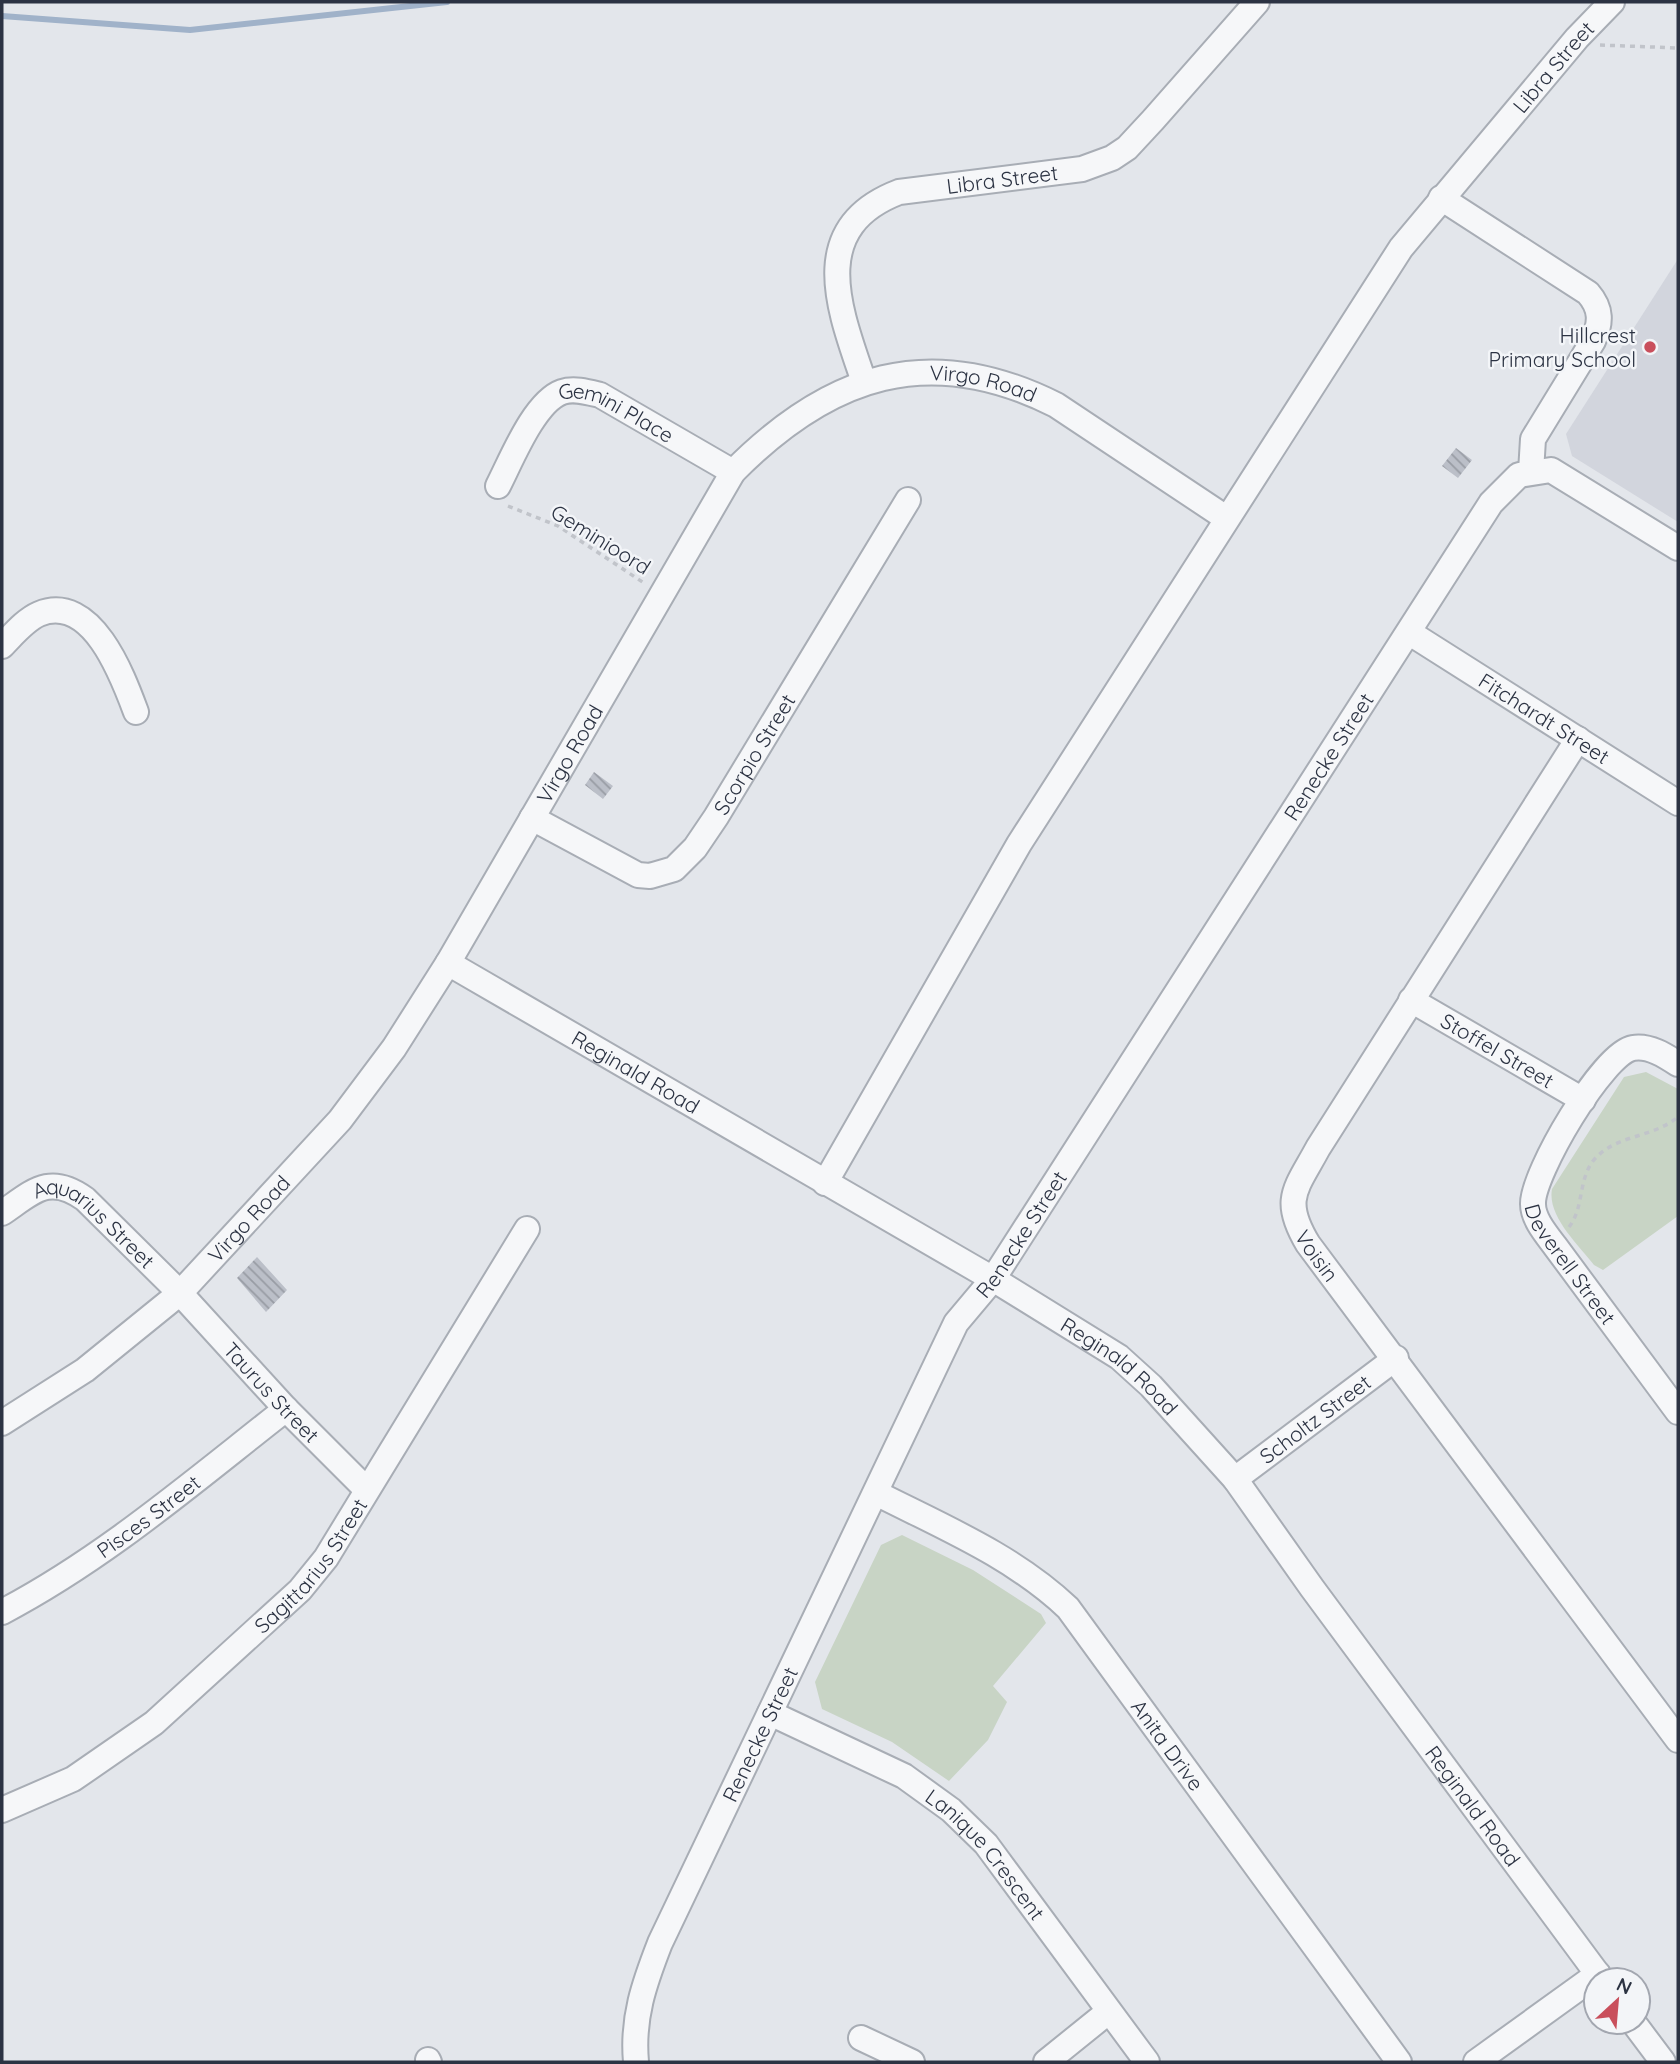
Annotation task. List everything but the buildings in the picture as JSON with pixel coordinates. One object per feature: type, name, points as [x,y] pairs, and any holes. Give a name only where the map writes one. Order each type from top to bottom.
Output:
[{"type":"street","name":"Libra Street","points":[[864,382],[841,313],[837,282],[839,245],[864,211],[881,199],[899,192],[1082,170],[1112,158],[1127,148],[1258,2]]},
{"type":"street","name":"Libra Street","points":[[825,1183],[1019,844],[1401,248],[1577,38],[1612,2]]},
{"type":"street","points":[[1441,198],[1588,293],[1598,307],[1599,328],[1593,341],[1532,439],[1531,472],[1557,471],[1678,548]]},
{"type":"street","name":"Virgo Road","points":[[2,1423],[85,1370],[180,1293],[340,1120],[394,1048],[448,963],[733,472],[767,438],[791,419],[819,401],[864,382],[943,371],[992,379],[1056,405],[1226,518]]},
{"type":"street","name":"Gemini Place","points":[[498,486],[526,431],[550,400],[562,392],[579,390],[600,395],[733,472]]},
{"type":"street","name":"Renecke Street","points":[[636,2062],[635,2018],[639,1997],[660,1943],[957,1323],[993,1279],[1491,503],[1519,475],[1531,472]]},
{"type":"street","name":"Scorpio Street","points":[[532,818],[638,875],[665,873],[674,869],[695,848],[716,817],[908,500]]},
{"type":"street","points":[[2,646],[38,614],[54,611],[76,616],[104,642],[124,680],[136,712]]},
{"type":"street","name":"Fitchardt Street","points":[[1410,633],[1678,803]]},
{"type":"street","name":"Voisin","points":[[1578,739],[1318,1148],[1293,1196],[1293,1214],[1308,1244],[1396,1358],[1678,1740]]},
{"type":"street","name":"Reginald Road","points":[[448,963],[993,1279],[1119,1357],[1152,1386],[1235,1479],[1592,1966]]},
{"type":"street","name":"Stoffel Street","points":[[1411,1000],[1583,1100]]},
{"type":"street","name":"Deverell Street","points":[[1678,1064],[1645,1048],[1629,1049],[1613,1059],[1583,1100],[1538,1177],[1533,1191],[1532,1207],[1550,1240],[1678,1412]]},
{"type":"street","name":"Aquarius Street","points":[[2,1213],[43,1187],[62,1186],[74,1191],[180,1293]]},
{"type":"street","name":"Sagittarius Street","points":[[2,1810],[73,1779],[155,1723],[300,1590],[326,1558],[527,1229]]},
{"type":"street","name":"Taurus Street","points":[[180,1293],[286,1409],[366,1489]]},
{"type":"street","name":"Scholtz Street","points":[[1235,1479],[1396,1358]]},
{"type":"street","name":"Pisces Street","points":[[2,1612],[42,1591],[124,1535],[286,1409]]},
{"type":"street","name":"Anita Drive","points":[[876,1493],[1008,1560],[1068,1608],[1399,2062]]},
{"type":"street","name":"Lanique Crescent","points":[[770,1713],[904,1776],[951,1810],[986,1844],[1147,2062]]},
{"type":"street","points":[[1476,2062],[1582,1989]]},
{"type":"street","points":[[1046,2062],[1108,2012]]},
{"type":"street","points":[[1644,2036],[1663,2062]]},
{"type":"street","points":[[861,2038],[912,2062]]},
{"type":"path","points":[[1577,38],[1607,48],[1678,48]]},
{"type":"path","name":"Geminioord","points":[[498,486],[496,496],[502,503],[558,526],[630,572],[659,598]]},
{"type":"path","points":[[1550,1240],[1571,1226],[1587,1172],[1602,1152],[1619,1141],[1657,1132],[1678,1117]]},
{"type":"shaded area","name":"Hillcrest Primary School","points":[[1678,259],[1678,522],[1572,456],[1566,434]]},
{"type":"green space","points":[[1646,1072],[1678,1089],[1678,1216],[1603,1270],[1594,1265],[1559,1219],[1554,1209],[1552,1189],[1624,1077]]},
{"type":"green space","points":[[902,1535],[973,1570],[1041,1614],[1046,1623],[993,1686],[1007,1702],[988,1740],[949,1781],[892,1742],[822,1709],[815,1682],[881,1545]]},
{"type":"waterway","points":[[2,16],[190,30],[447,2]]},
{"type":"place","name":"Hillcrest Primary School","points":[[1650,347]]}]
